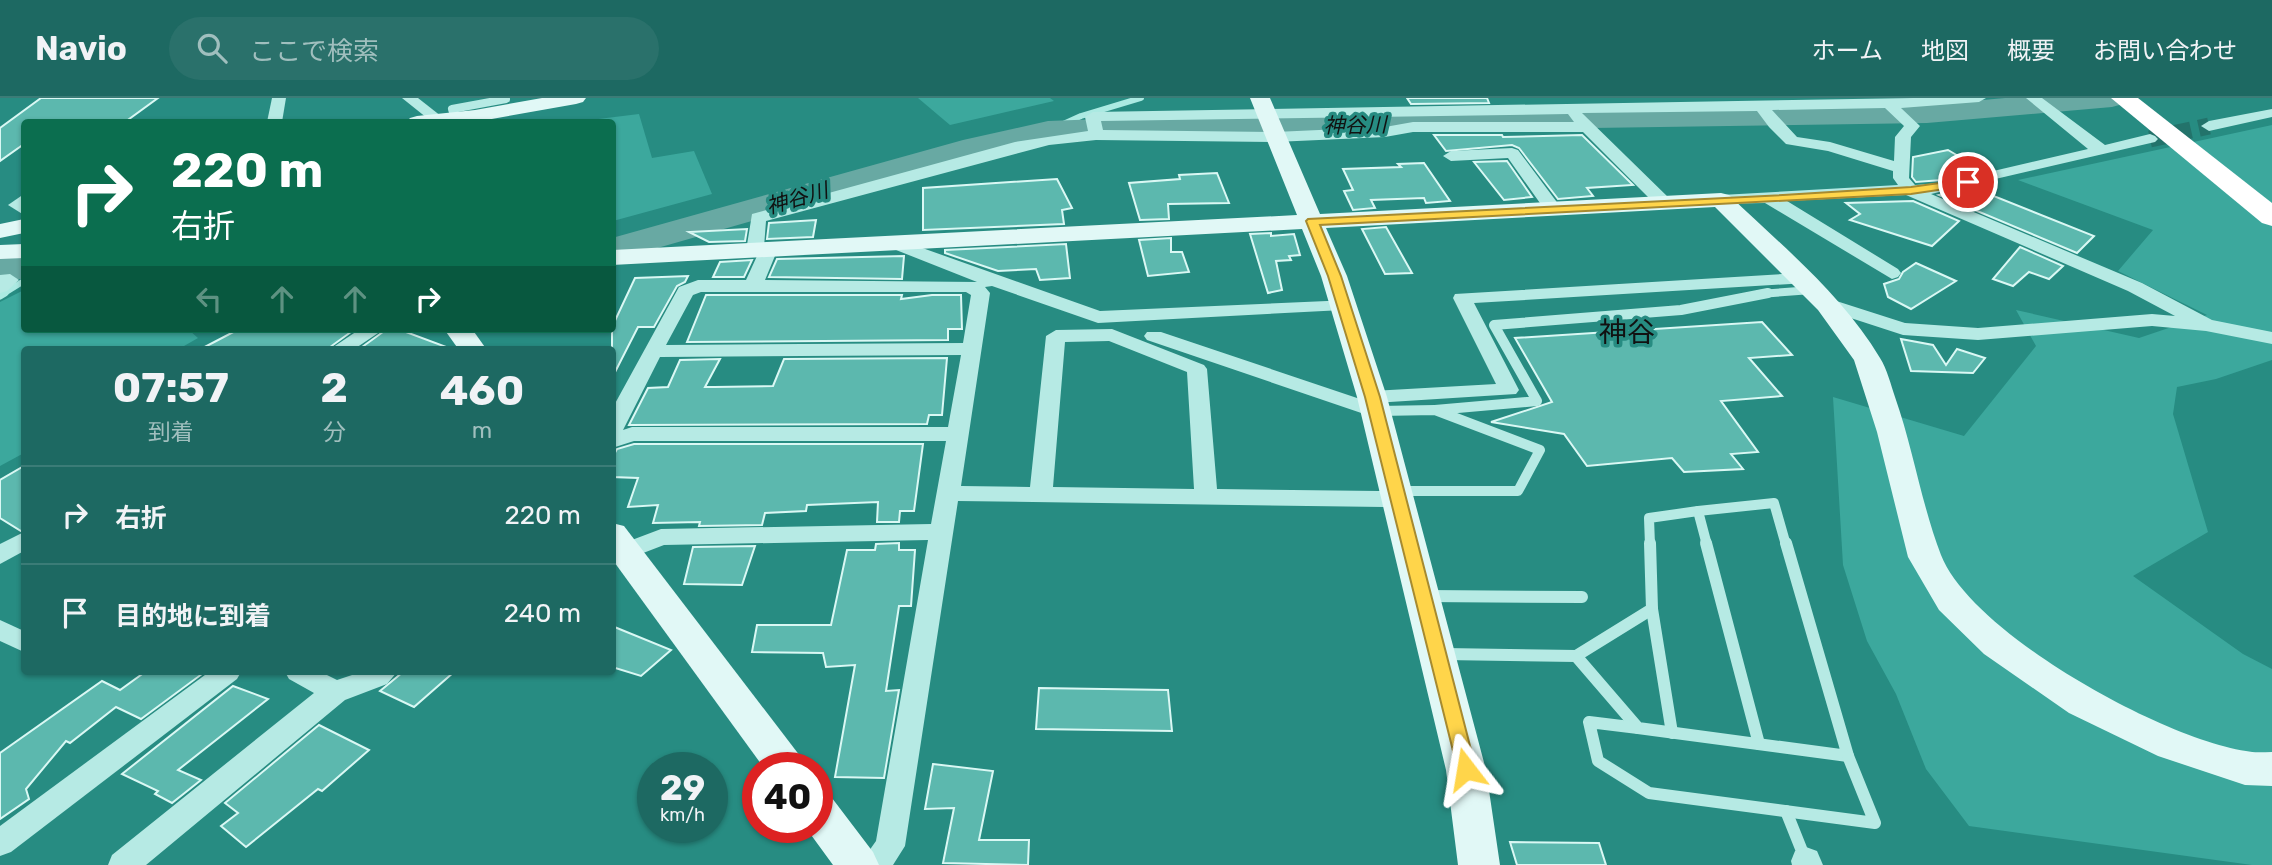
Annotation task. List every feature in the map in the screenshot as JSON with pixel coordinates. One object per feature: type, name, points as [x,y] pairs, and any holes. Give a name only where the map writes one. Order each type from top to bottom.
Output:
[{"type":"highway","points":[[2123,98],[2272,192]]},
{"type":"highway","points":[[2153,98],[2178,131],[2272,217]]},
{"type":"street","points":[[276,119],[279,98]]},
{"type":"street","points":[[409,98],[436,119]]},
{"type":"street","points":[[445,119],[529,108],[576,98]]},
{"type":"street","points":[[753,286],[762,251],[758,218],[1015,147],[1096,135],[1268,121],[1567,103],[1890,105],[1979,98]]},
{"type":"street","points":[[2033,98],[2086,141],[2104,151]]},
{"type":"street","points":[[1567,103],[1585,127],[1664,203]]},
{"type":"street","points":[[1890,105],[1912,125],[1903,137],[1902,168],[1902,178],[1911,191],[2135,287],[2206,325]]},
{"type":"street","points":[[1761,106],[1774,124],[1792,141],[1830,147],[1902,168]]},
{"type":"street","points":[[624,258],[1911,191],[1942,188],[2178,131],[2272,113]]},
{"type":"street","points":[[1096,135],[1093,117],[1268,121],[1385,132],[1413,127],[1585,127]]},
{"type":"street","points":[[1268,121],[1312,221],[1343,304],[1374,404],[1466,769],[1479,865]]},
{"type":"street","points":[[1451,156],[1512,153],[1553,209]]},
{"type":"street","points":[[1771,199],[1892,273]]},
{"type":"street","points":[[1721,200],[1813,291],[1868,360],[1892,432],[1925,557],[1951,601],[1997,644],[2082,702],[2172,745],[2245,768],[2272,769]]},
{"type":"street","points":[[0,232],[21,227]]},
{"type":"street","points":[[897,244],[983,284],[1098,317],[1374,404],[1509,390],[1462,298],[1813,291],[1903,329],[1978,334],[2152,320],[2206,325],[2272,338]]},
{"type":"street","points":[[0,252],[21,251]]},
{"type":"street","points":[[616,422],[686,290],[698,286],[983,284]]},
{"type":"street","points":[[874,865],[890,846],[970,349],[983,284]]},
{"type":"street","points":[[1098,317],[1343,304]]},
{"type":"street","points":[[346,346],[367,333]]},
{"type":"street","points":[[1041,494],[1056,336],[1112,335],[1198,369],[1206,496]]},
{"type":"street","points":[[653,351],[970,349]]},
{"type":"street","points":[[616,440],[632,434],[957,434]]},
{"type":"street","points":[[947,493],[1384,499],[1396,491]]},
{"type":"street","points":[[774,752],[619,543],[661,537],[940,532]]},
{"type":"street","points":[[0,555],[21,542]]},
{"type":"street","points":[[0,630],[21,640]]},
{"type":"street","points":[[0,843],[224,675]]},
{"type":"street","points":[[304,675],[335,692]]},
{"type":"street","points":[[123,865],[335,692],[380,675]]},
{"type":"street","points":[[833,831],[858,865]]},
{"type":"lane","points":[[438,119],[452,109],[506,99]]},
{"type":"lane","points":[[1374,404],[1435,410],[1537,401],[1494,325],[1681,310],[1771,292],[1813,291]]},
{"type":"lane","points":[[1396,491],[1518,491],[1540,450],[1435,410]]},
{"type":"lane","points":[[1672,733],[1652,609],[1649,518],[1774,503],[1848,755],[1875,823],[1649,793],[1598,761],[1589,722],[1672,733],[1848,755]]},
{"type":"lane","points":[[1698,511],[1759,744]]},
{"type":"lane","points":[[1423,596],[1582,597]]},
{"type":"lane","points":[[1437,654],[1576,656],[1652,609]]},
{"type":"lane","points":[[1576,656],[1638,728]]},
{"type":"lane","points":[[1786,811],[1807,863]]},
{"type":"shaded area","points":[[918,98],[1050,98],[1054,101],[950,125]]},
{"type":"shaded area","points":[[639,114],[652,158],[694,151],[712,194],[616,220],[616,119],[598,119]]},
{"type":"shaded area","points":[[2272,125],[2272,360],[2216,379],[2177,387],[2173,414],[2208,532],[2133,576],[2243,654],[2272,669],[2272,865],[2252,865],[1969,826],[1926,769],[1896,694],[1867,641],[1843,565],[1833,397],[1964,436],[2036,346],[2016,310],[2139,338],[2207,315],[2118,271],[2153,230],[2018,180]]},
{"type":"shaded area","points":[[21,292],[21,333],[192,333],[198,338],[184,346],[21,346],[21,455],[0,466],[0,302]]},
{"type":"building","points":[[41,98],[158,98],[129,119],[21,119],[21,146],[0,161],[0,128]]},
{"type":"building","points":[[1407,98],[1487,98],[1489,103],[1411,104]]},
{"type":"building","points":[[1434,135],[1582,135],[1633,185],[1587,188],[1593,196],[1558,199],[1519,148],[1512,145],[1446,151]]},
{"type":"building","points":[[1948,150],[1984,171],[1942,180],[1916,182],[1912,177],[1913,157]]},
{"type":"building","points":[[1507,161],[1532,197],[1504,200],[1474,162]]},
{"type":"building","points":[[1424,163],[1450,201],[1426,203],[1424,198],[1371,200],[1375,208],[1353,210],[1344,191],[1353,190],[1343,169],[1401,167],[1398,164]]},
{"type":"building","points":[[1217,173],[1229,203],[1168,204],[1169,219],[1140,220],[1129,183],[1180,179],[1179,175]]},
{"type":"building","points":[[1057,179],[1072,208],[1062,210],[1064,224],[923,230],[923,188]]},
{"type":"building","points":[[1983,186],[1981,191],[2094,236],[2077,253],[1939,195]]},
{"type":"building","points":[[1913,201],[1959,221],[1932,246],[1850,220],[1860,214],[1846,203]]},
{"type":"building","points":[[816,220],[813,237],[767,239],[769,223]]},
{"type":"building","points":[[1386,227],[1412,273],[1385,274],[1362,229]]},
{"type":"building","points":[[747,229],[745,241],[709,242],[689,232]]},
{"type":"building","points":[[1271,233],[1271,236],[1294,234],[1300,255],[1289,256],[1291,260],[1276,261],[1282,290],[1268,293],[1250,234]]},
{"type":"building","points":[[1171,238],[1171,252],[1182,252],[1189,272],[1148,276],[1139,240]]},
{"type":"building","points":[[1066,244],[1070,278],[1040,280],[1036,269],[998,271],[945,253],[945,250]]},
{"type":"building","points":[[2020,247],[2063,266],[2049,279],[2029,272],[2013,286],[1993,279]]},
{"type":"building","points":[[904,256],[902,279],[769,277],[777,259]]},
{"type":"building","points":[[752,260],[744,277],[713,277],[720,262]]},
{"type":"building","points":[[1916,263],[1956,281],[1911,309],[1888,297],[1884,284],[1899,279],[1903,272]]},
{"type":"building","points":[[688,276],[685,282],[677,286],[654,327],[638,327],[616,370],[616,346],[612,346],[612,333],[616,333],[616,318],[635,278]]},
{"type":"building","points":[[706,295],[902,295],[901,299],[961,295],[962,329],[948,329],[948,340],[687,342]]},
{"type":"building","points":[[1762,322],[1792,355],[1749,358],[1782,396],[1721,401],[1758,452],[1731,454],[1743,469],[1684,472],[1672,458],[1587,466],[1564,434],[1491,422],[1552,402],[1515,338]]},
{"type":"building","points":[[231,333],[349,333],[332,346],[207,346]]},
{"type":"building","points":[[381,333],[409,333],[444,346],[364,346]]},
{"type":"building","points":[[1901,339],[1933,345],[1946,365],[1957,349],[1985,358],[1973,373],[1911,371]]},
{"type":"building","points":[[947,358],[942,415],[929,415],[927,424],[629,425],[648,388],[668,387],[680,360],[720,359],[705,387],[714,387],[773,386],[784,359]]},
{"type":"building","points":[[634,444],[923,444],[914,511],[900,511],[899,522],[877,522],[878,502],[807,505],[806,511],[765,513],[762,525],[699,526],[700,522],[653,523],[658,505],[628,507],[638,478],[616,477],[617,449]]},
{"type":"building","points":[[21,468],[21,531],[0,518],[0,480]]},
{"type":"building","points":[[899,543],[899,550],[915,550],[911,606],[899,606],[886,691],[899,690],[884,778],[835,777],[855,665],[826,667],[823,653],[752,652],[757,625],[831,625],[847,550],[875,550],[876,544]]},
{"type":"building","points":[[755,546],[742,585],[684,584],[693,547]]},
{"type":"building","points":[[616,628],[671,650],[641,676],[616,668]]},
{"type":"building","points":[[141,675],[201,675],[141,719],[116,707],[70,743],[66,741],[26,789],[29,799],[0,819],[0,753],[102,681],[120,690]]},
{"type":"building","points":[[399,675],[451,675],[414,707],[380,691]]},
{"type":"building","points":[[233,686],[268,699],[178,770],[201,780],[172,803],[155,794],[158,791],[122,774]]},
{"type":"building","points":[[1039,688],[1168,690],[1172,731],[1036,729]]},
{"type":"building","points":[[319,725],[369,750],[322,791],[318,789],[246,847],[221,826],[238,813],[225,803]]},
{"type":"building","points":[[933,764],[993,771],[979,840],[1029,840],[1028,865],[943,863],[954,808],[925,809]]},
{"type":"building","points":[[1510,842],[1599,843],[1606,865],[1517,865]]},
{"type":"waterway","points":[[1048,131],[1081,116],[1141,98]]},
{"type":"waterway","name":"神谷川","points":[[616,249],[975,147],[1048,131],[1180,125],[1927,114],[2112,98]]},
{"type":"waterway","name":"神谷川","points":[[0,269],[21,268]]},
{"type":"waterway","points":[[3,294],[21,283]]},
{"type":"waterway","points":[[0,296],[5,293]]},
{"type":"tunnel","points":[[2150,139],[2209,126]]},
{"type":"district","name":"神谷","points":[[1627,332]]},
{"type":"route","points":[[1466,769],[1372,397],[1334,276],[1312,221],[1783,199],[1911,191],[1968,182]]}]
